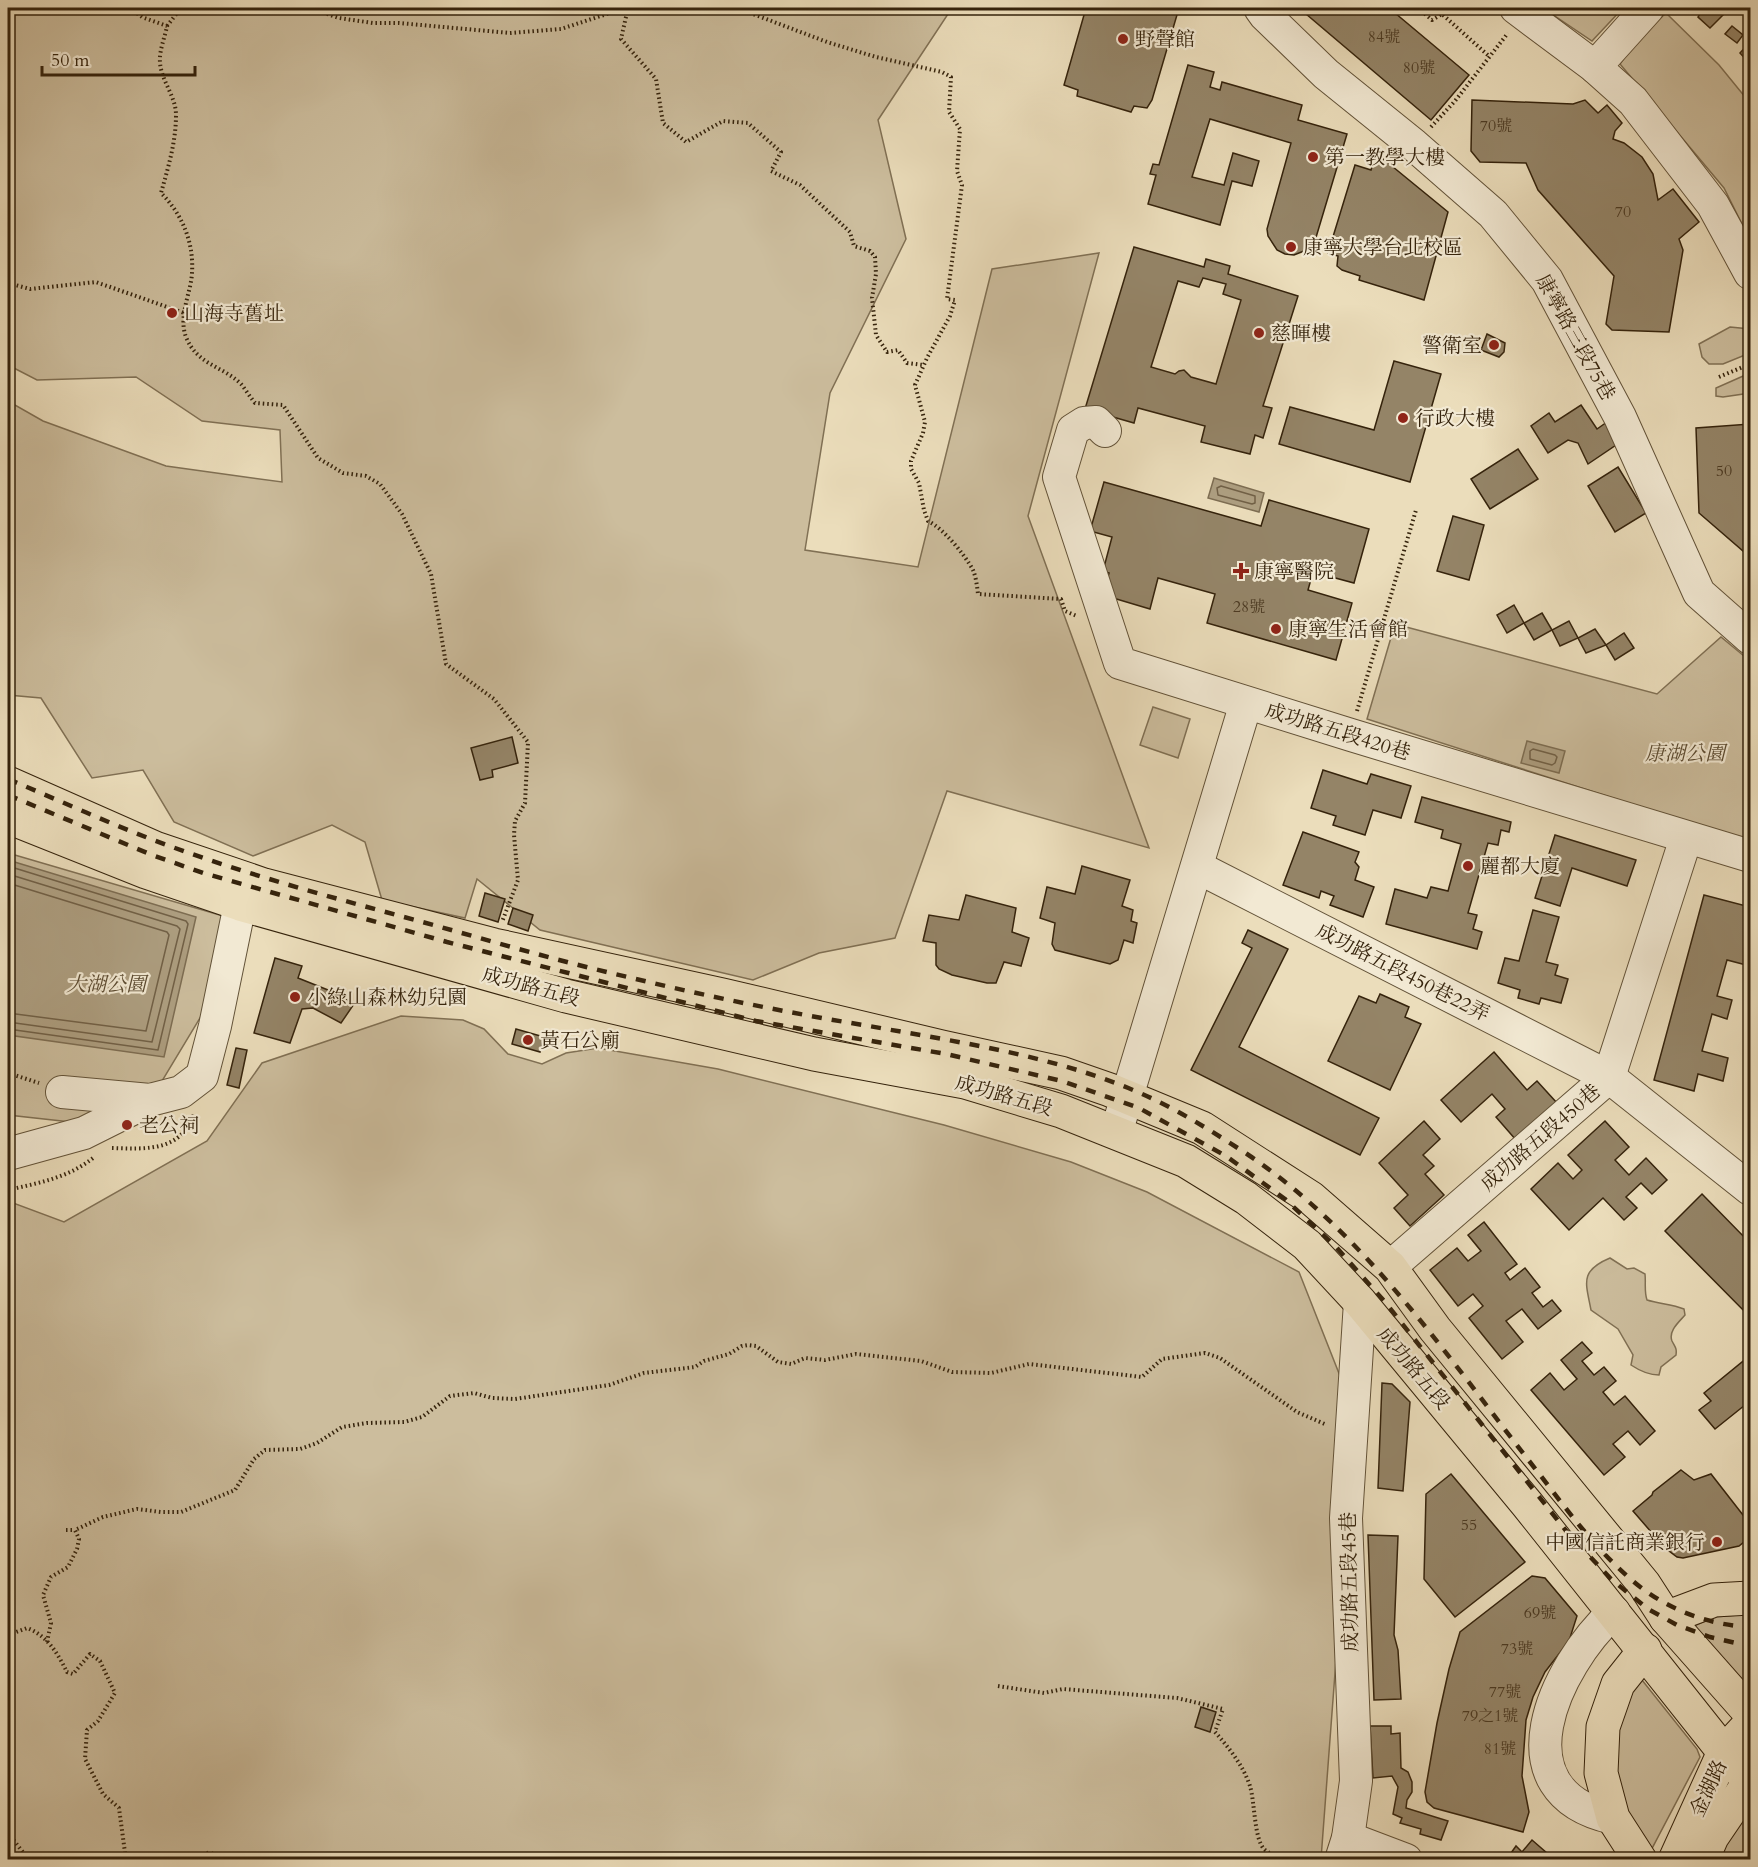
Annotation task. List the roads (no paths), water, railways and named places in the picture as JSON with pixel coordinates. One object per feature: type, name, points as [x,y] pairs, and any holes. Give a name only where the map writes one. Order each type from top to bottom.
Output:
[{"type":"main road","name":"成功路五段","points":[[8,783],[155,848],[242,892],[566,996],[814,1054],[965,1082],[1061,1111],[1186,1161],[1246,1198],[1307,1245],[1360,1302],[1750,1782]]},
{"type":"main road","name":"成功路五段","points":[[8,817],[146,872],[723,995],[942,1047],[1061,1072],[1202,1128],[1311,1198],[1390,1267],[1435,1329],[1644,1584],[1666,1618],[1750,1713]]},
{"type":"main road","points":[[1666,1618],[1714,1600],[1750,1598]]},
{"type":"main road","points":[[1640,1860],[1613,1818],[1601,1773],[1603,1727],[1618,1684],[1645,1650]]},
{"type":"main road","name":"金湖路","points":[[1675,1860],[1724,1752],[1750,1724]]},
{"type":"main road","name":"金湖路","points":[[1702,1860],[1712,1837],[1750,1782]]},
{"type":"street","name":"康寧路三段75巷","points":[[1260,8],[1326,74],[1414,145],[1493,214],[1548,280],[1620,417],[1700,593],[1750,638]]},
{"type":"street","points":[[1595,67],[1648,8]]},
{"type":"street","points":[[1520,11],[1595,67],[1633,101],[1713,205],[1750,273]]},
{"type":"street","points":[[1105,431],[1096,422],[1084,423],[1073,430],[1059,477],[1120,663],[1246,703]]},
{"type":"street","name":"成功路五段420巷","points":[[1116,1133],[1246,703],[1750,856]]},
{"type":"street","name":"成功路五段450巷","points":[[1390,1267],[1609,1077],[1686,838]]},
{"type":"street","name":"成功路五段450巷22弄","points":[[1197,867],[1609,1077],[1750,1189]]},
{"type":"street","points":[[8,1154],[84,1133],[150,1100],[181,1092],[202,1076],[215,1026],[242,892]]},
{"type":"street","points":[[62,1092],[150,1100]]},
{"type":"street","name":"成功路五段45巷","points":[[1344,1849],[1356,1781],[1346,1518],[1360,1302]]},
{"type":"street","points":[[1613,1818],[1594,1814],[1582,1808],[1560,1791],[1551,1779],[1546,1760],[1546,1740],[1550,1713],[1566,1672],[1598,1626],[1614,1612]]},
{"type":"street","points":[[1344,1849],[1406,1860]]},
{"type":"water","points":[[1214,478],[1264,493],[1259,512],[1208,498]]},
{"type":"water","points":[[1527,741],[1565,751],[1559,773],[1521,763]]},
{"type":"water","name":"大湖公園","points":[[8,860],[196,917],[164,1057],[8,1035]]},
{"type":"railway","points":[[8,779],[175,848],[338,899],[558,960],[661,985],[779,1010],[969,1044],[1069,1067],[1133,1090],[1163,1104],[1233,1145],[1289,1185],[1364,1255],[1432,1334],[1579,1524],[1623,1572],[1664,1603],[1706,1620],[1750,1627]]},
{"type":"railway","points":[[8,795],[152,855],[203,873],[447,942],[756,1021],[946,1054],[1062,1081],[1139,1108],[1226,1156],[1285,1199],[1336,1247],[1385,1302],[1567,1532],[1611,1579],[1648,1609],[1677,1625],[1710,1637],[1736,1643],[1750,1643]]},
{"type":"place","name":"野聲館","points":[[1123,39]]},
{"type":"place","name":"第一教學大樓","points":[[1313,157]]},
{"type":"place","name":"康寧大學台北校區","points":[[1291,247]]},
{"type":"place","name":"山海寺舊址","points":[[172,313]]},
{"type":"place","name":"慈暉樓","points":[[1259,333]]},
{"type":"place","name":"警衛室","points":[[1494,345]]},
{"type":"place","name":"行政大樓","points":[[1403,418]]},
{"type":"place","name":"康寧醫院","points":[[1241,571]]},
{"type":"place","name":"康寧生活會館","points":[[1276,629]]},
{"type":"place","name":"麗都大廈","points":[[1468,866]]},
{"type":"place","name":"小綠山森林幼兒園","points":[[295,997]]},
{"type":"place","name":"黃石公廟","points":[[528,1040]]},
{"type":"place","name":"老公祠","points":[[127,1125]]},
{"type":"place","name":"中國信託商業銀行","points":[[1717,1542]]},
{"type":"park label","name":"康湖公園","points":[[1685,753]]}]
